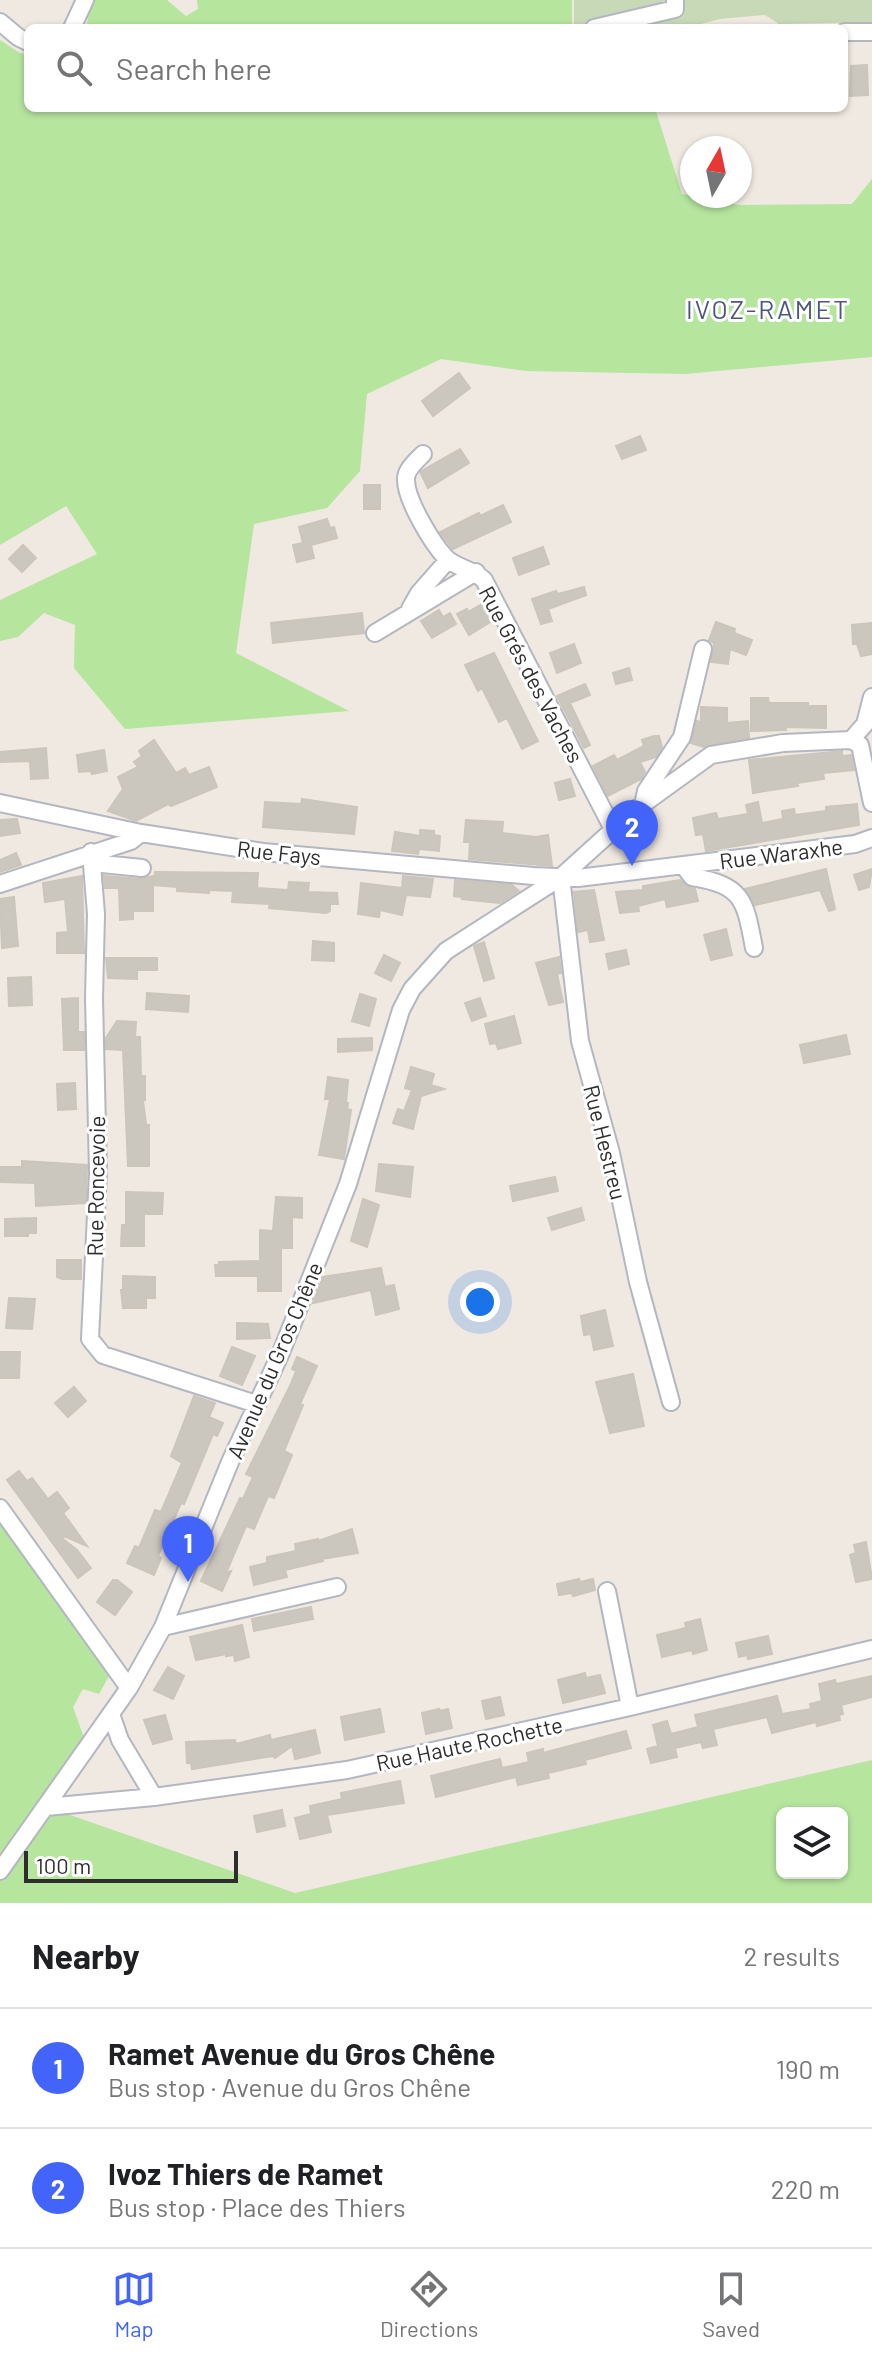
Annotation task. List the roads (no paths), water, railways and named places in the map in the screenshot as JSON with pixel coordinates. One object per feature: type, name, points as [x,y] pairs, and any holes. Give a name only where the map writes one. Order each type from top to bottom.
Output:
[{"type":"street","points":[[74,24],[85,0]]},
{"type":"street","points":[[611,24],[675,9],[675,0]]},
{"type":"street","points":[[0,22],[24,40]]},
{"type":"street","points":[[848,32],[872,32]]},
{"type":"street","points":[[409,611],[419,593],[448,560],[419,521],[406,480],[408,472],[423,454]]},
{"type":"street","name":"Rue Grés des Vaches","points":[[448,560],[476,572],[484,580],[613,829]]},
{"type":"street","points":[[375,633],[476,572]]},
{"type":"street","points":[[643,805],[646,791],[682,737],[703,649]]},
{"type":"street","points":[[872,697],[865,724],[851,740],[860,745],[872,803]]},
{"type":"street","name":"Avenue du Gros Chêne","points":[[0,1871],[129,1688],[163,1627],[256,1404],[280,1355],[348,1184],[401,1010],[412,989],[446,951],[561,877],[613,829],[711,755],[783,743],[851,740]]},
{"type":"street","name":"Rue Fays","points":[[0,803],[141,833],[263,852],[578,878],[686,865]]},
{"type":"street","points":[[0,884],[91,857],[131,841],[141,833]]},
{"type":"street","name":"Rue Waraxhe","points":[[686,865],[855,844],[872,838]]},
{"type":"street","points":[[91,857],[142,868]]},
{"type":"street","name":"Rue Roncevoie","points":[[91,857],[96,914],[94,998],[98,1173],[90,1339],[103,1355],[256,1404]]},
{"type":"street","points":[[686,865],[692,877],[719,882],[732,889],[749,920],[754,948]]},
{"type":"street","name":"Rue Hestreu","points":[[561,877],[580,1041],[611,1153],[638,1282],[671,1402]]},
{"type":"street","points":[[0,1508],[129,1688]]},
{"type":"street","points":[[163,1627],[337,1587]]},
{"type":"street","points":[[607,1591],[630,1707]]},
{"type":"street","name":"Rue Haute Rochette","points":[[46,1807],[154,1797],[347,1770],[872,1649]]},
{"type":"street","points":[[111,1714],[120,1740],[154,1797]]},
{"type":"place","name":"Ivoz Thiers de Ramet","points":[[632,866]]},
{"type":"place","name":"Ramet Avenue du Gros Chêne","points":[[188,1582]]},
{"type":"district","name":"IVOZ-RAMET","points":[[768,308]]}]
